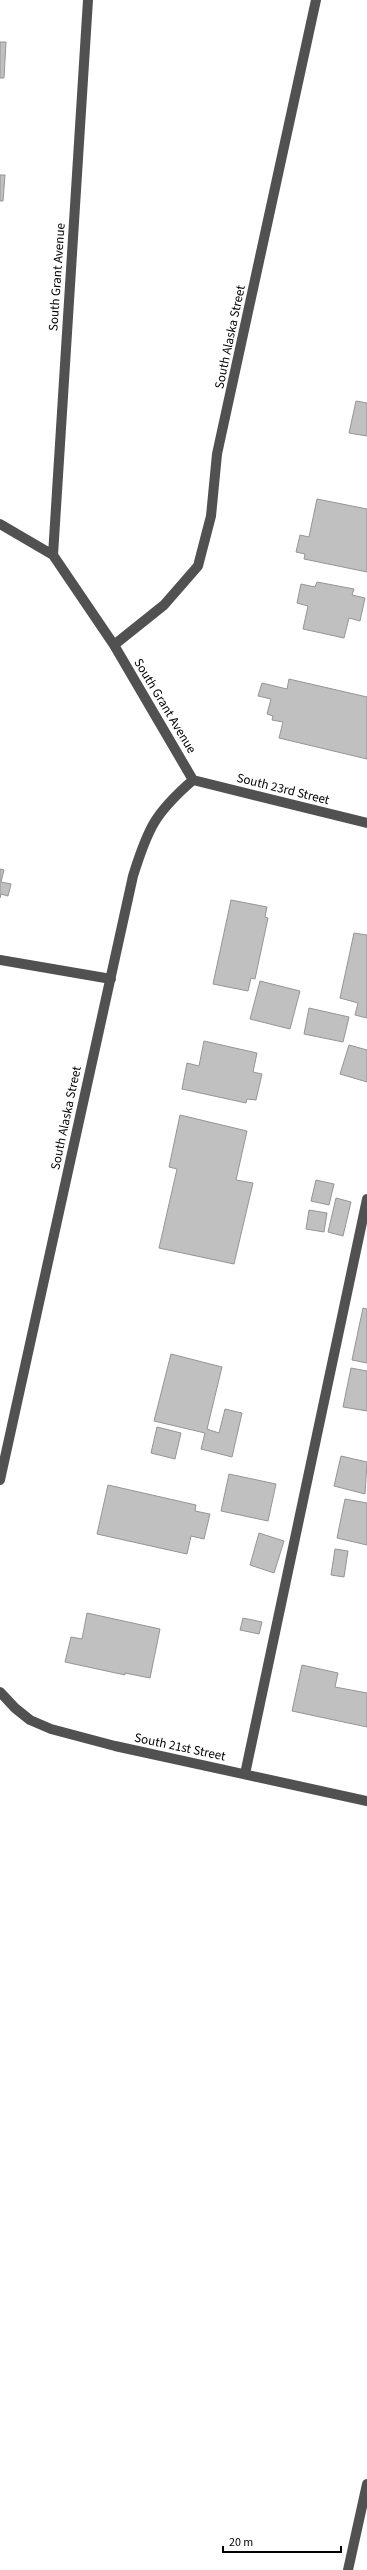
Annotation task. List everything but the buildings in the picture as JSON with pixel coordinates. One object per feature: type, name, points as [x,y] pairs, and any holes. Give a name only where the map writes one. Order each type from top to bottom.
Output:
[{"type":"street","name":"South Grant Avenue","points":[[53,555],[88,0]]},
{"type":"street","name":"South Alaska Street","points":[[114,646],[164,604],[198,566],[211,516],[217,454],[316,0]]},
{"type":"street","points":[[0,524],[53,555],[114,646]]},
{"type":"street","name":"South Grant Avenue","points":[[114,646],[193,780]]},
{"type":"street","name":"South Alaska Street","points":[[0,1480],[133,876],[148,832],[168,802],[193,780]]},
{"type":"street","name":"South 23rd Street","points":[[193,780],[367,823]]},
{"type":"street","points":[[0,960],[110,979]]},
{"type":"street","points":[[245,1774],[367,1199]]},
{"type":"street","name":"South 21st Street","points":[[0,1692],[15,1708],[30,1720],[51,1729],[115,1746],[367,1801]]},
{"type":"street","points":[[348,2570],[367,2484]]}]
